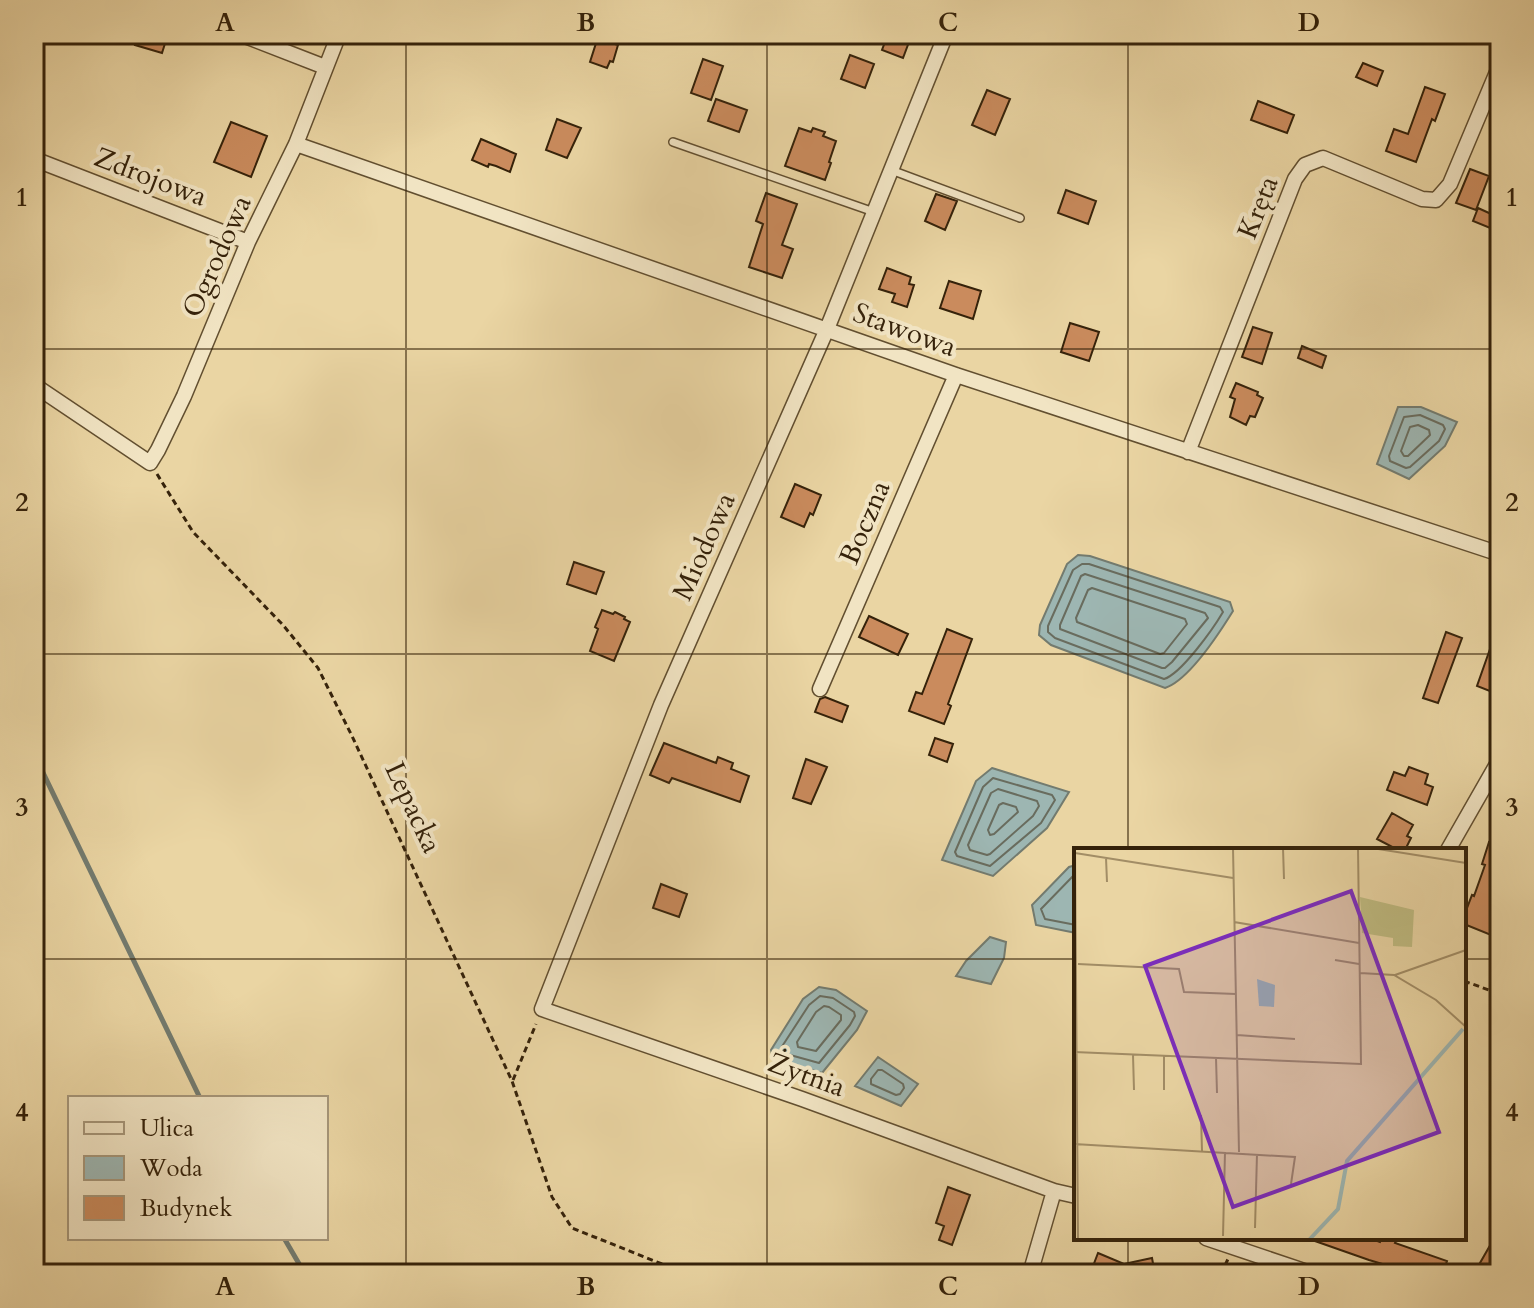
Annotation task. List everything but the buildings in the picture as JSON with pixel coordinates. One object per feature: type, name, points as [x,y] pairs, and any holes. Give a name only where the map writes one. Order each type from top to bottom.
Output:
[{"type":"street","points":[[240,34],[325,67]]},
{"type":"street","name":"Ogrodowa","points":[[150,463],[184,396],[248,242],[296,144],[339,34]]},
{"type":"street","name":"Miodowa","points":[[542,1009],[661,705],[827,329],[946,34]]},
{"type":"street","name":"Kręta","points":[[1188,452],[1289,193],[1305,165],[1323,158],[1422,199],[1436,200],[1450,184],[1500,65]]},
{"type":"street","name":"Stawowa","points":[[296,144],[956,375],[1500,554]]},
{"type":"street","name":"Zdrojowa","points":[[34,159],[248,242]]},
{"type":"street","name":"Boczna","points":[[820,689],[956,375]]},
{"type":"street","points":[[34,385],[150,463]]},
{"type":"street","points":[[1449,848],[1500,759]]},
{"type":"street","name":"Żytnia","points":[[542,1009],[1074,1196]]},
{"type":"street","points":[[1030,1274],[1054,1191]]},
{"type":"street","points":[[1228,1241],[1313,1274]]},
{"type":"lane","points":[[673,142],[874,212]]},
{"type":"lane","points":[[891,170],[1020,218]]},
{"type":"path","name":"Lepacka","points":[[150,463],[193,532],[283,625],[318,668],[512,1081],[552,1197],[572,1228],[687,1274]]},
{"type":"path","points":[[1466,982],[1500,994]]},
{"type":"path","points":[[512,1081],[542,1009]]},
{"type":"water","points":[[1398,407],[1421,407],[1457,422],[1445,446],[1409,479],[1377,464]]},
{"type":"water","points":[[1078,555],[1090,556],[1230,602],[1233,611],[1194,666],[1165,688],[1051,645],[1039,635],[1040,625],[1067,564]]},
{"type":"water","points":[[992,768],[1069,792],[1047,828],[993,876],[942,860],[976,781]]},
{"type":"water","points":[[1074,866],[1074,933],[1036,925],[1032,905]]},
{"type":"water","points":[[990,937],[1006,942],[1004,958],[991,984],[956,976],[966,961]]},
{"type":"water","points":[[819,987],[836,990],[867,1011],[857,1030],[822,1073],[773,1059],[771,1050],[803,999]]},
{"type":"water","points":[[878,1057],[918,1084],[901,1106],[855,1086]]},
{"type":"waterway","points":[[34,754],[199,1096]]},
{"type":"waterway","points":[[285,1240],[305,1274]]}]
